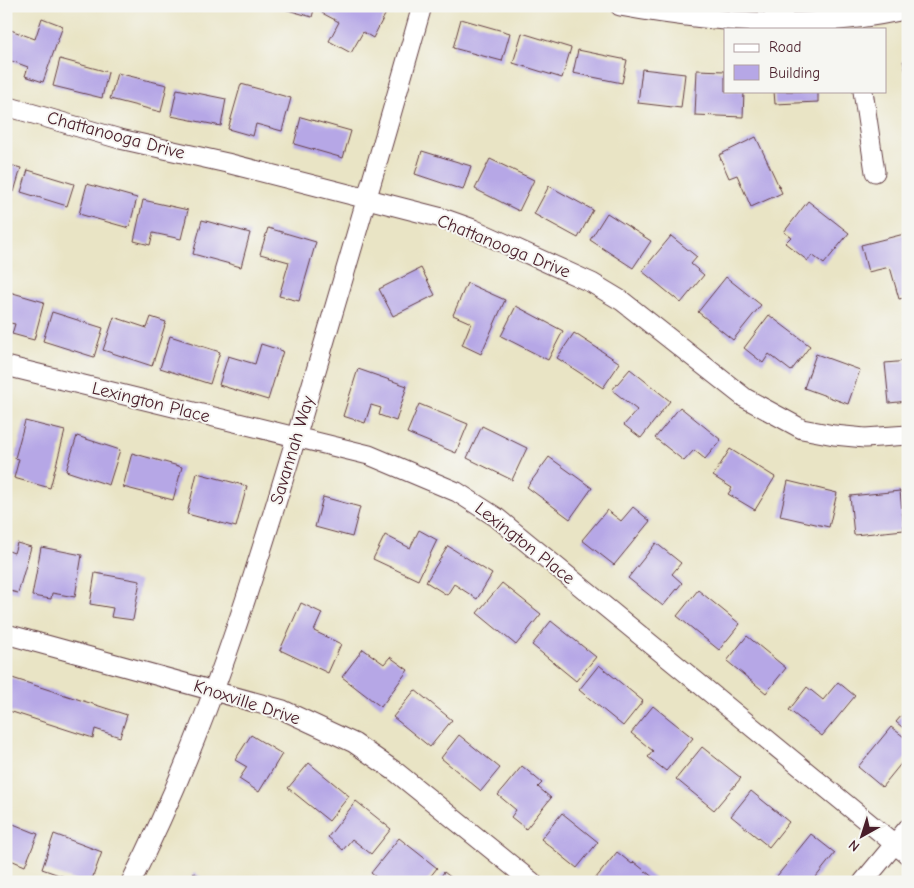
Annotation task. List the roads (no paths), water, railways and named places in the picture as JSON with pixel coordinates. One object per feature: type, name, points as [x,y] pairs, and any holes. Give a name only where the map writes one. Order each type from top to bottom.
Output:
[{"type":"street","name":"Savannah Way","points":[[131,882],[153,839],[215,690],[242,615],[367,200],[422,6]]},
{"type":"street","points":[[620,6],[662,14],[714,19],[854,24],[908,9]]},
{"type":"street","points":[[863,92],[875,172]]},
{"type":"street","name":"Chattanooga Drive","points":[[6,106],[120,140],[227,163],[442,218],[473,229],[592,283],[622,301],[745,398],[802,429],[865,438],[908,435]]},
{"type":"street","name":"Lexington Place","points":[[6,366],[295,439],[369,455],[457,492],[496,516],[901,850]]},
{"type":"street","name":"Knoxville Drive","points":[[6,634],[282,710],[354,743],[404,778],[532,882]]},
{"type":"street","points":[[863,882],[901,850],[908,828]]}]
